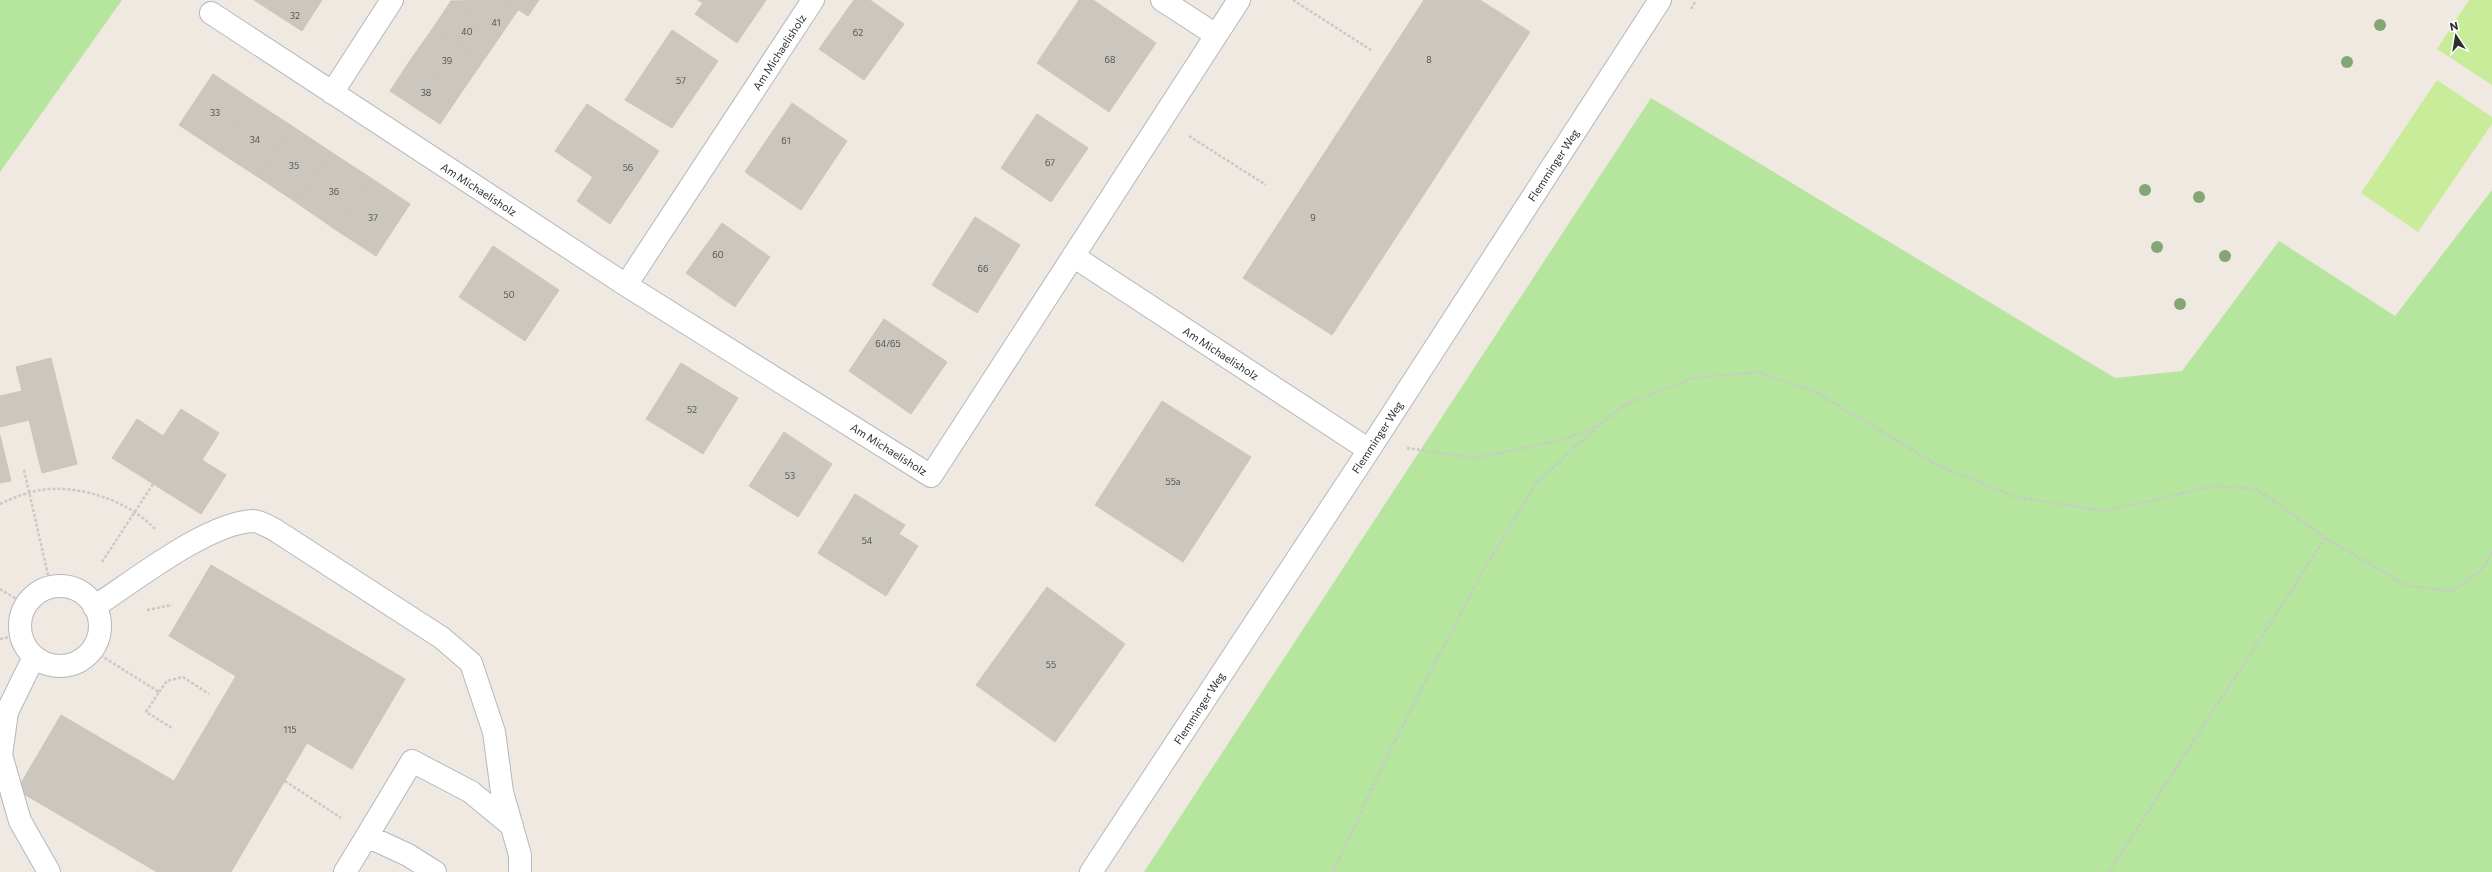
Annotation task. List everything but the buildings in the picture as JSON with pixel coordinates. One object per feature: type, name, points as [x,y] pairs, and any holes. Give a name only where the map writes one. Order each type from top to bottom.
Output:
[{"type":"street","points":[[332,93],[392,0]]},
{"type":"street","name":"Am Michaelisholz","points":[[626,285],[813,0]]},
{"type":"street","points":[[1162,0],[1216,35]]},
{"type":"street","name":"Am Michaelisholz","points":[[211,13],[626,285],[931,476],[1239,0]]},
{"type":"street","name":"Flemminger Weg","points":[[1090,872],[1369,450],[1660,0]]},
{"type":"street","name":"Am Michaelisholz","points":[[1073,256],[1369,450]]},
{"type":"street","points":[[88,600],[226,526],[254,521],[276,530],[442,638],[471,663],[494,732],[502,792],[520,855],[520,872]]},
{"type":"street","points":[[51,588],[70,588],[88,600],[100,626],[98,639],[92,650],[83,659],[71,665],[59,667],[46,664],[34,657],[26,647],[21,634],[20,621],[26,605],[32,598],[51,588]]},
{"type":"street","points":[[34,657],[7,712],[1,755],[20,821],[49,872]]},
{"type":"street","points":[[345,872],[412,762],[471,792],[512,826]]},
{"type":"street","points":[[367,836],[408,855],[435,872]]},
{"type":"path","points":[[1293,0],[1371,50]]},
{"type":"path","points":[[1162,118],[1266,185]]},
{"type":"path","points":[[1333,872],[1388,754],[1489,561],[1537,482],[1599,425],[1626,404],[1694,378],[1759,372],[1814,391],[1936,464],[2015,497],[2105,512],[2214,486],[2257,490],[2325,538],[2408,586],[2451,591],[2483,569],[2492,551]]},
{"type":"path","points":[[1402,448],[1475,458],[1562,440],[1599,425]]},
{"type":"path","points":[[24,470],[51,588]]},
{"type":"path","points":[[88,600],[135,513],[153,484]]},
{"type":"path","points":[[0,504],[29,493],[42,490],[71,490],[100,496],[135,513],[154,527],[177,553]]},
{"type":"path","points":[[2109,872],[2325,538]]},
{"type":"path","points":[[0,589],[26,605]]},
{"type":"path","points":[[92,650],[159,692]]},
{"type":"path","points":[[172,728],[146,712],[167,681],[183,677],[209,694]]},
{"type":"path","points":[[285,781],[367,836]]},
{"type":"green space","points":[[0,0],[122,0],[0,172]]},
{"type":"green space","points":[[2469,0],[2492,0],[2492,85],[2437,49]]},
{"type":"green space","points":[[2437,80],[2492,117],[2492,124],[2418,232],[2361,193]]},
{"type":"green space","points":[[1651,98],[2115,378],[2182,371],[2279,241],[2395,316],[2492,190],[2492,872],[1144,872]]}]
